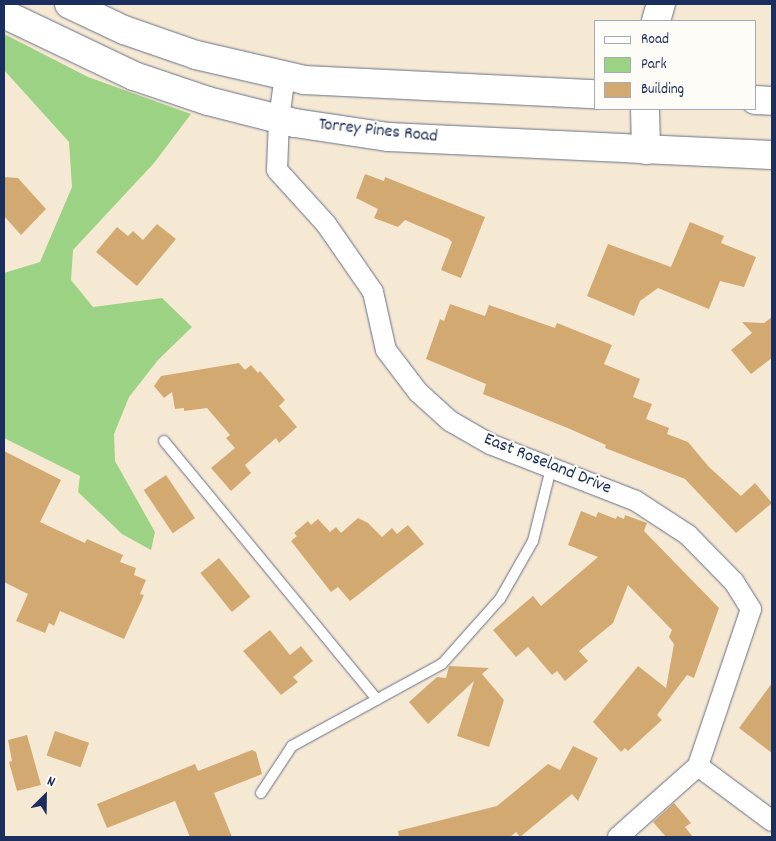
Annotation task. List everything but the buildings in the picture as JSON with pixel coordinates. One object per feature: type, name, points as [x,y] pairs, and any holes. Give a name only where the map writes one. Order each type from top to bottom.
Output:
[{"type":"main road","points":[[69,4],[124,30],[196,55],[304,80],[416,87],[594,94]]},
{"type":"main road","points":[[656,20],[660,4]]},
{"type":"main road","name":"Torrey Pines Road","points":[[4,14],[134,76],[208,101],[279,119],[388,137],[772,155]]},
{"type":"main road","points":[[756,100],[772,101]]},
{"type":"main road","points":[[645,110],[646,150]]},
{"type":"street","name":"East Roseland Drive","points":[[285,75],[279,119],[277,170],[326,224],[373,292],[386,350],[418,392],[450,420],[490,444],[636,501],[688,535],[734,582],[751,609],[698,766]]},
{"type":"street","points":[[618,837],[698,766],[772,821]]},
{"type":"lane","points":[[164,441],[377,699]]},
{"type":"lane","points":[[261,793],[292,746],[442,664],[500,599],[533,541],[551,468]]},
{"type":"green space","points":[[4,34],[88,77],[191,114],[154,163],[73,250],[71,280],[93,307],[162,298],[192,327],[158,360],[129,397],[114,434],[115,461],[155,532],[151,550],[122,534],[78,492],[80,476],[4,438],[4,273],[40,262],[72,187],[69,142],[4,70]]}]
